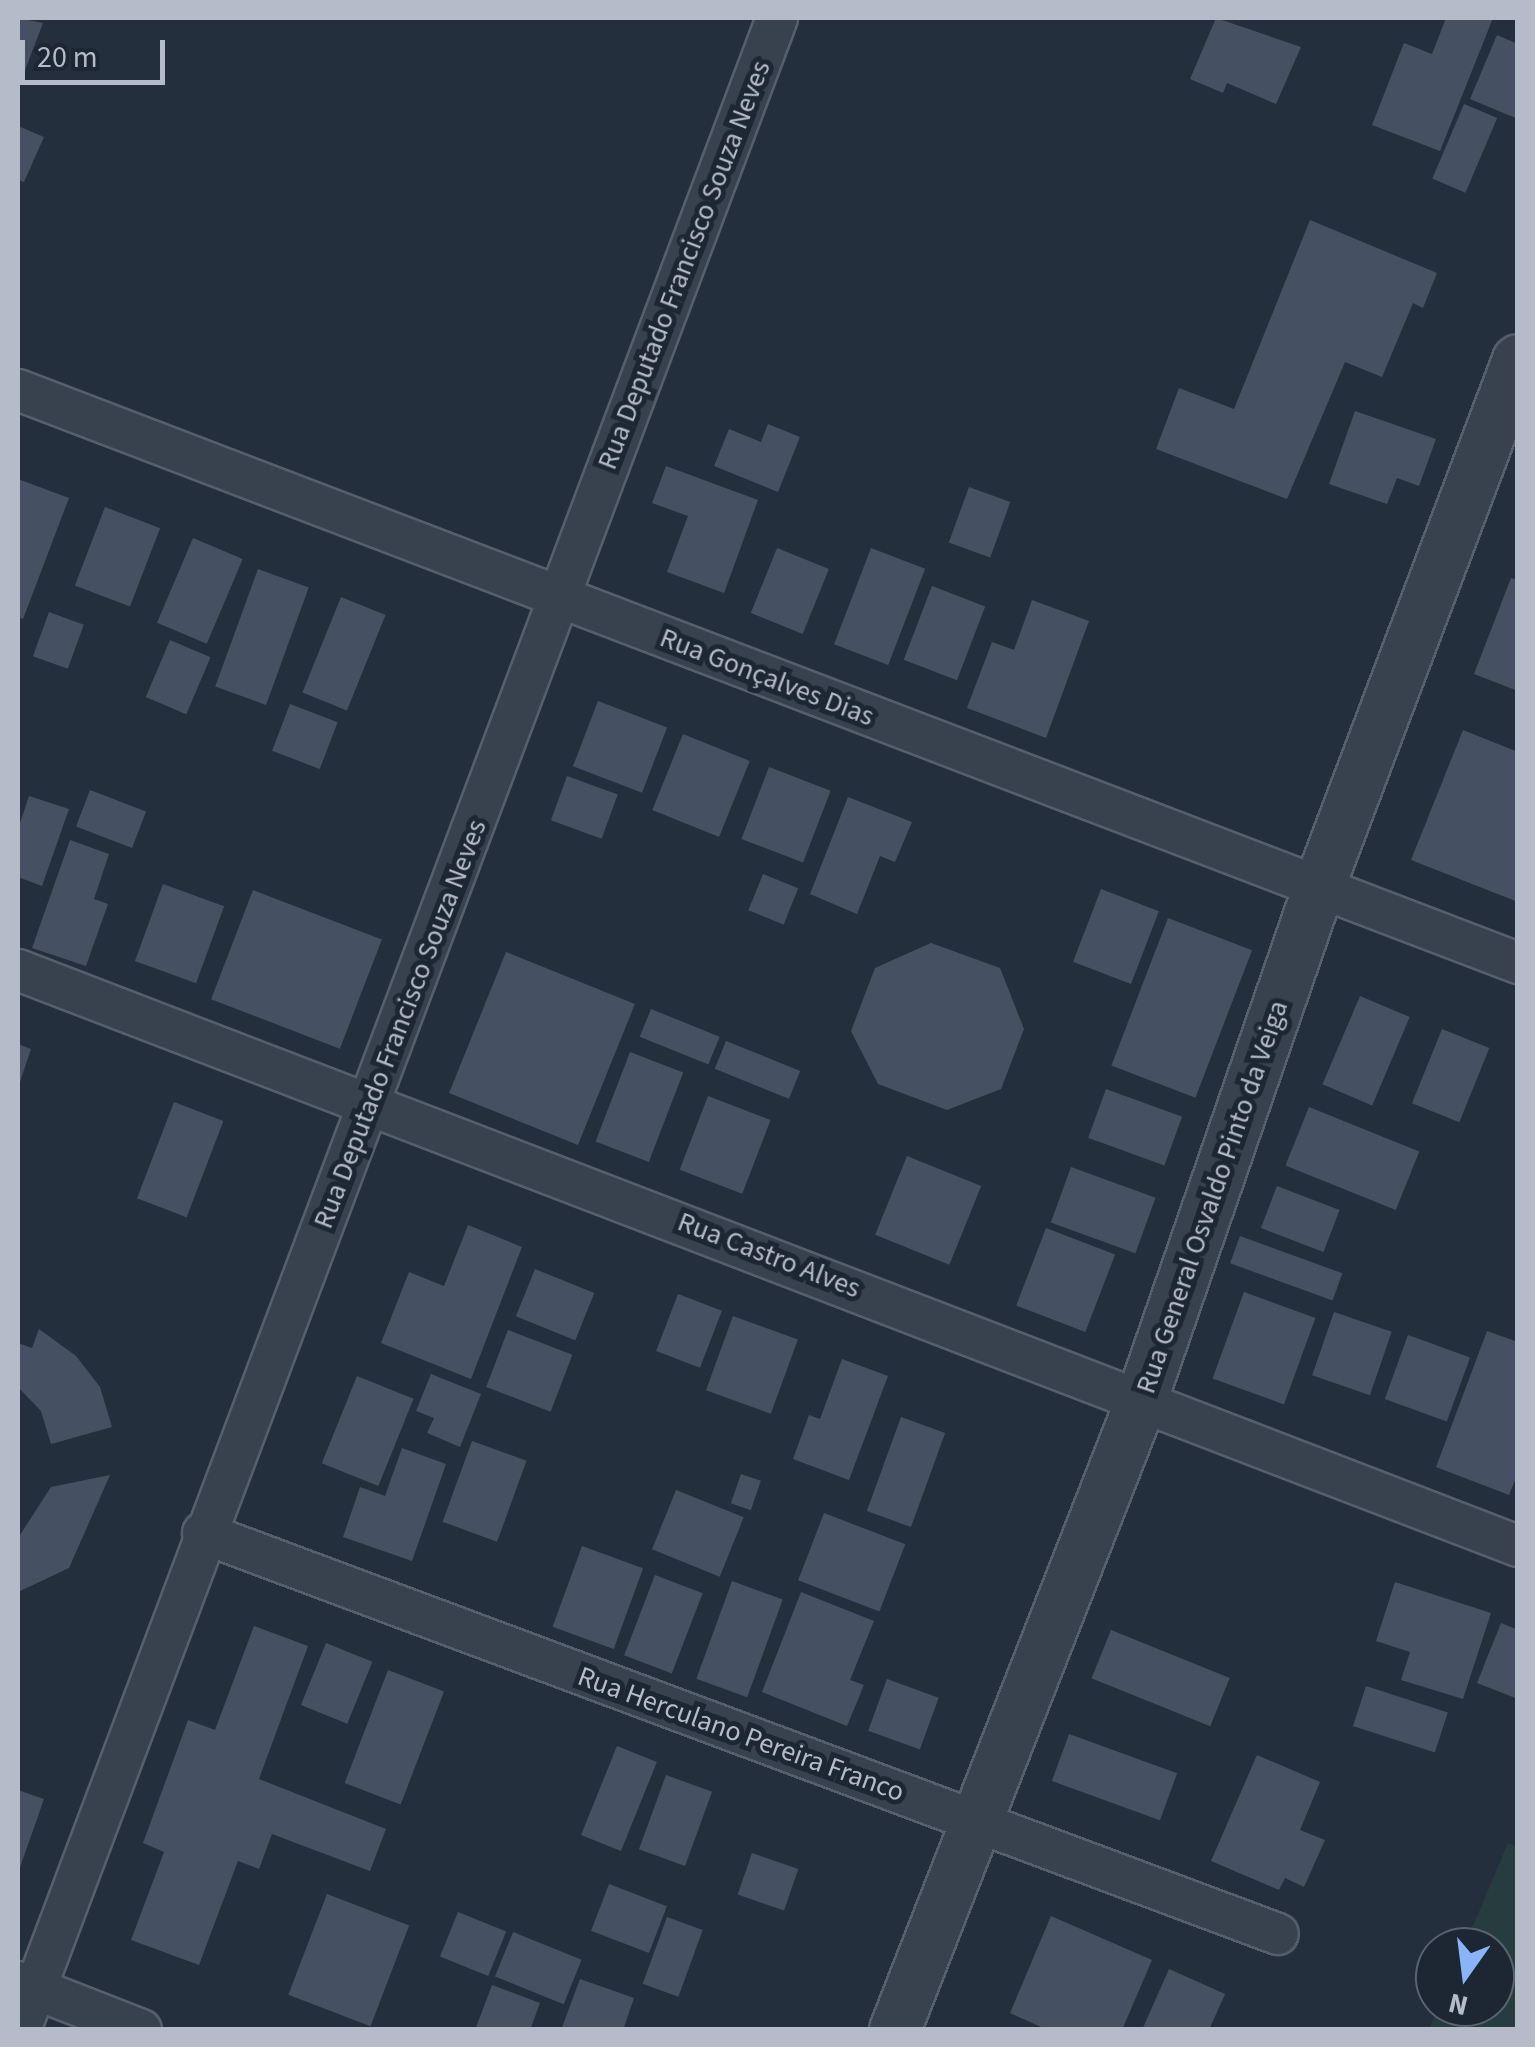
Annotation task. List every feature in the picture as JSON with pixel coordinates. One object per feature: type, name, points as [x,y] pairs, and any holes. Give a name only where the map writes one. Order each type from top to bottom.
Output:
[{"type":"street","name":"Rua Deputado Francisco Souza Neves","points":[[20,2030],[27,1985],[373,1103],[777,18]]},
{"type":"street","name":"Rua General Osvaldo Pinto da Veiga","points":[[895,2030],[1142,1399],[1319,887],[1518,360]]},
{"type":"street","name":"Rua Gonçalves Dias","points":[[18,390],[1518,963]]},
{"type":"street","name":"Rua Castro Alves","points":[[18,970],[373,1103],[1518,1546]]},
{"type":"street","name":"Rua Herculano Pereira Franco","points":[[203,1533],[1278,1934]]},
{"type":"street","points":[[27,1985],[141,2030]]},
{"type":"green space","points":[[1508,1843],[1517,1847],[1517,2029],[1429,2029],[1515,2027],[1515,1927],[1472,1927]]},
{"type":"building","points":[[18,18],[43,23],[25,70],[18,67]]},
{"type":"building","points":[[1216,18],[1301,47],[1276,104],[1227,83],[1223,93],[1190,79]]},
{"type":"building","points":[[1446,18],[1493,18],[1440,151],[1372,125],[1404,43],[1432,54]]},
{"type":"building","points":[[1497,35],[1518,44],[1518,119],[1470,99]]},
{"type":"building","points":[[1464,104],[1497,118],[1465,193],[1432,179]]},
{"type":"building","points":[[18,126],[44,137],[24,182],[18,180]]},
{"type":"building","points":[[1310,220],[1437,273],[1423,308],[1413,303],[1382,377],[1345,362],[1287,499],[1156,449],[1179,388],[1234,409]]},
{"type":"building","points":[[1355,411],[1436,439],[1419,486],[1397,478],[1387,504],[1329,484]]},
{"type":"building","points":[[768,424],[800,437],[778,492],[714,466],[729,429],[761,442]]},
{"type":"building","points":[[666,466],[758,500],[724,593],[667,572],[688,516],[652,503]]},
{"type":"building","points":[[18,479],[69,498],[23,619],[18,617]]},
{"type":"building","points":[[969,487],[1010,502],[990,557],[949,542]]},
{"type":"building","points":[[105,507],[160,528],[130,607],[75,585]]},
{"type":"building","points":[[193,538],[243,559],[207,644],[157,623]]},
{"type":"building","points":[[777,548],[829,569],[803,634],[751,613]]},
{"type":"building","points":[[871,548],[925,569],[888,665],[834,644]]},
{"type":"building","points":[[258,569],[309,587],[266,705],[215,686]]},
{"type":"building","points":[[1511,578],[1518,580],[1518,691],[1474,674]]},
{"type":"building","points":[[932,586],[985,606],[957,680],[904,660]]},
{"type":"building","points":[[341,597],[386,615],[347,710],[302,692]]},
{"type":"building","points":[[1032,600],[1089,621],[1046,738],[967,708],[992,642],[1014,650]]},
{"type":"building","points":[[49,612],[84,625],[68,669],[33,656]]},
{"type":"building","points":[[170,640],[211,657],[186,714],[146,697]]},
{"type":"building","points":[[598,701],[667,728],[642,793],[573,766]]},
{"type":"building","points":[[290,704],[338,722],[320,769],[272,751]]},
{"type":"building","points":[[1463,730],[1518,752],[1518,902],[1411,860]]},
{"type":"building","points":[[683,734],[750,761],[719,837],[652,810]]},
{"type":"building","points":[[769,767],[831,791],[803,863],[741,839]]},
{"type":"building","points":[[567,776],[618,794],[602,839],[551,820]]},
{"type":"building","points":[[90,790],[146,812],[132,848],[76,826]]},
{"type":"building","points":[[29,796],[69,809],[42,886],[18,877],[18,829]]},
{"type":"building","points":[[848,797],[912,822],[895,862],[880,856],[857,914],[810,894]]},
{"type":"building","points":[[70,840],[109,854],[94,899],[108,904],[86,966],[32,948]]},
{"type":"building","points":[[763,874],[798,888],[784,924],[748,910]]},
{"type":"building","points":[[163,884],[224,906],[196,983],[135,961]]},
{"type":"building","points":[[1101,889],[1159,911],[1131,984],[1073,962]]},
{"type":"building","points":[[253,890],[382,939],[340,1049],[211,999]]},
{"type":"building","points":[[1168,918],[1252,950],[1195,1098],[1111,1066]]},
{"type":"building","points":[[931,943],[1000,968],[1024,1029],[1001,1089],[947,1110],[878,1084],[851,1031],[875,968]]},
{"type":"building","points":[[506,952],[635,1004],[578,1145],[449,1093]]},
{"type":"building","points":[[1360,996],[1410,1017],[1372,1105],[1322,1084]]},
{"type":"building","points":[[651,1009],[720,1037],[708,1065],[640,1037]]},
{"type":"building","points":[[1442,1029],[1489,1048],[1459,1122],[1412,1103]]},
{"type":"building","points":[[726,1041],[800,1071],[789,1099],[715,1069]]},
{"type":"building","points":[[18,1044],[31,1049],[18,1088]]},
{"type":"building","points":[[630,1052],[683,1072],[649,1162],[596,1142]]},
{"type":"building","points":[[1106,1089],[1182,1117],[1164,1166],[1088,1138]]},
{"type":"building","points":[[708,1096],[771,1120],[742,1194],[680,1170]]},
{"type":"building","points":[[174,1102],[223,1121],[187,1217],[137,1198]]},
{"type":"building","points":[[1309,1107],[1419,1152],[1396,1210],[1285,1165]]},
{"type":"building","points":[[907,1156],[981,1186],[949,1265],[875,1235]]},
{"type":"building","points":[[1071,1167],[1156,1198],[1135,1253],[1051,1222]]},
{"type":"building","points":[[1277,1186],[1340,1210],[1323,1252],[1261,1228]]},
{"type":"building","points":[[468,1225],[522,1247],[471,1379],[381,1343],[409,1272],[444,1286]]},
{"type":"building","points":[[1046,1228],[1115,1255],[1085,1332],[1016,1305]]},
{"type":"building","points":[[1240,1236],[1342,1273],[1333,1301],[1230,1263]]},
{"type":"building","points":[[535,1269],[594,1293],[575,1340],[516,1316]]},
{"type":"building","points":[[1244,1292],[1315,1318],[1284,1404],[1213,1378]]},
{"type":"building","points":[[678,1294],[722,1311],[700,1368],[656,1351]]},
{"type":"building","points":[[1334,1312],[1392,1332],[1370,1395],[1312,1375]]},
{"type":"building","points":[[733,1316],[798,1340],[771,1414],[706,1390]]},
{"type":"building","points":[[39,1329],[76,1356],[100,1387],[112,1427],[51,1444],[41,1411],[18,1387],[18,1343],[32,1348]]},
{"type":"building","points":[[508,1330],[572,1355],[551,1412],[486,1387]]},
{"type":"building","points":[[1487,1331],[1518,1342],[1518,1473],[1509,1495],[1436,1467]]},
{"type":"building","points":[[1408,1335],[1470,1358],[1447,1421],[1385,1399]]},
{"type":"building","points":[[842,1359],[888,1376],[849,1480],[793,1459],[809,1415],[820,1419]]},
{"type":"building","points":[[431,1374],[481,1394],[460,1447],[427,1433],[434,1418],[416,1411]]},
{"type":"building","points":[[357,1376],[414,1399],[378,1486],[322,1463]]},
{"type":"building","points":[[901,1417],[945,1433],[911,1527],[867,1511]]},
{"type":"building","points":[[472,1441],[527,1461],[497,1542],[443,1522]]},
{"type":"building","points":[[402,1448],[446,1464],[412,1561],[343,1537],[360,1487],[385,1496]]},
{"type":"building","points":[[741,1474],[761,1481],[751,1510],[731,1503]]},
{"type":"building","points":[[110,1475],[69,1568],[18,1592],[18,1538],[51,1487]]},
{"type":"building","points":[[676,1490],[744,1517],[720,1577],[652,1549]]},
{"type":"building","points":[[824,1513],[905,1544],[879,1611],[798,1580]]},
{"type":"building","points":[[582,1546],[643,1568],[614,1649],[553,1627]]},
{"type":"building","points":[[655,1575],[703,1593],[672,1674],[624,1655]]},
{"type":"building","points":[[732,1581],[783,1599],[747,1697],[696,1679]]},
{"type":"building","points":[[1395,1582],[1491,1613],[1463,1699],[1401,1680],[1410,1652],[1376,1641]]},
{"type":"building","points":[[801,1592],[874,1621],[850,1680],[864,1685],[847,1726],[762,1692]]},
{"type":"building","points":[[1501,1623],[1518,1630],[1518,1699],[1477,1683]]},
{"type":"building","points":[[254,1626],[308,1646],[259,1779],[386,1829],[370,1871],[272,1834],[259,1869],[238,1861],[199,1965],[131,1940],[164,1852],[143,1843],[188,1720],[215,1730]]},
{"type":"building","points":[[1111,1630],[1230,1678],[1210,1726],[1092,1678]]},
{"type":"building","points":[[326,1643],[372,1662],[347,1724],[301,1705]]},
{"type":"building","points":[[388,1670],[444,1692],[401,1804],[345,1783]]},
{"type":"building","points":[[887,1679],[939,1698],[920,1749],[868,1731]]},
{"type":"building","points":[[1366,1686],[1448,1713],[1435,1753],[1353,1726]]},
{"type":"building","points":[[1069,1734],[1177,1773],[1160,1820],[1052,1781]]},
{"type":"building","points":[[617,1746],[657,1762],[621,1851],[581,1835]]},
{"type":"building","points":[[1257,1755],[1320,1782],[1300,1830],[1325,1840],[1304,1887],[1285,1878],[1279,1890],[1211,1861]]},
{"type":"building","points":[[666,1775],[712,1792],[685,1866],[639,1849]]},
{"type":"building","points":[[18,1790],[44,1799],[18,1873]]},
{"type":"building","points":[[752,1853],[798,1869],[784,1911],[738,1895]]},
{"type":"building","points":[[609,1884],[667,1906],[649,1953],[591,1931]]},
{"type":"building","points":[[327,1894],[409,1926],[370,2026],[288,1995]]},
{"type":"building","points":[[458,1912],[506,1931],[488,1976],[440,1957]]},
{"type":"building","points":[[1051,1916],[1152,1960],[1122,2030],[1048,2030],[1010,2013]]},
{"type":"building","points":[[667,1917],[703,1930],[678,1997],[643,1984]]},
{"type":"building","points":[[513,1932],[582,1960],[564,2004],[495,1977]]},
{"type":"building","points":[[1169,1969],[1225,1994],[1209,2030],[1142,2030]]},
{"type":"building","points":[[580,1979],[634,1998],[623,2030],[561,2030]]},
{"type":"building","points":[[492,1985],[540,2003],[530,2030],[475,2030]]}]
